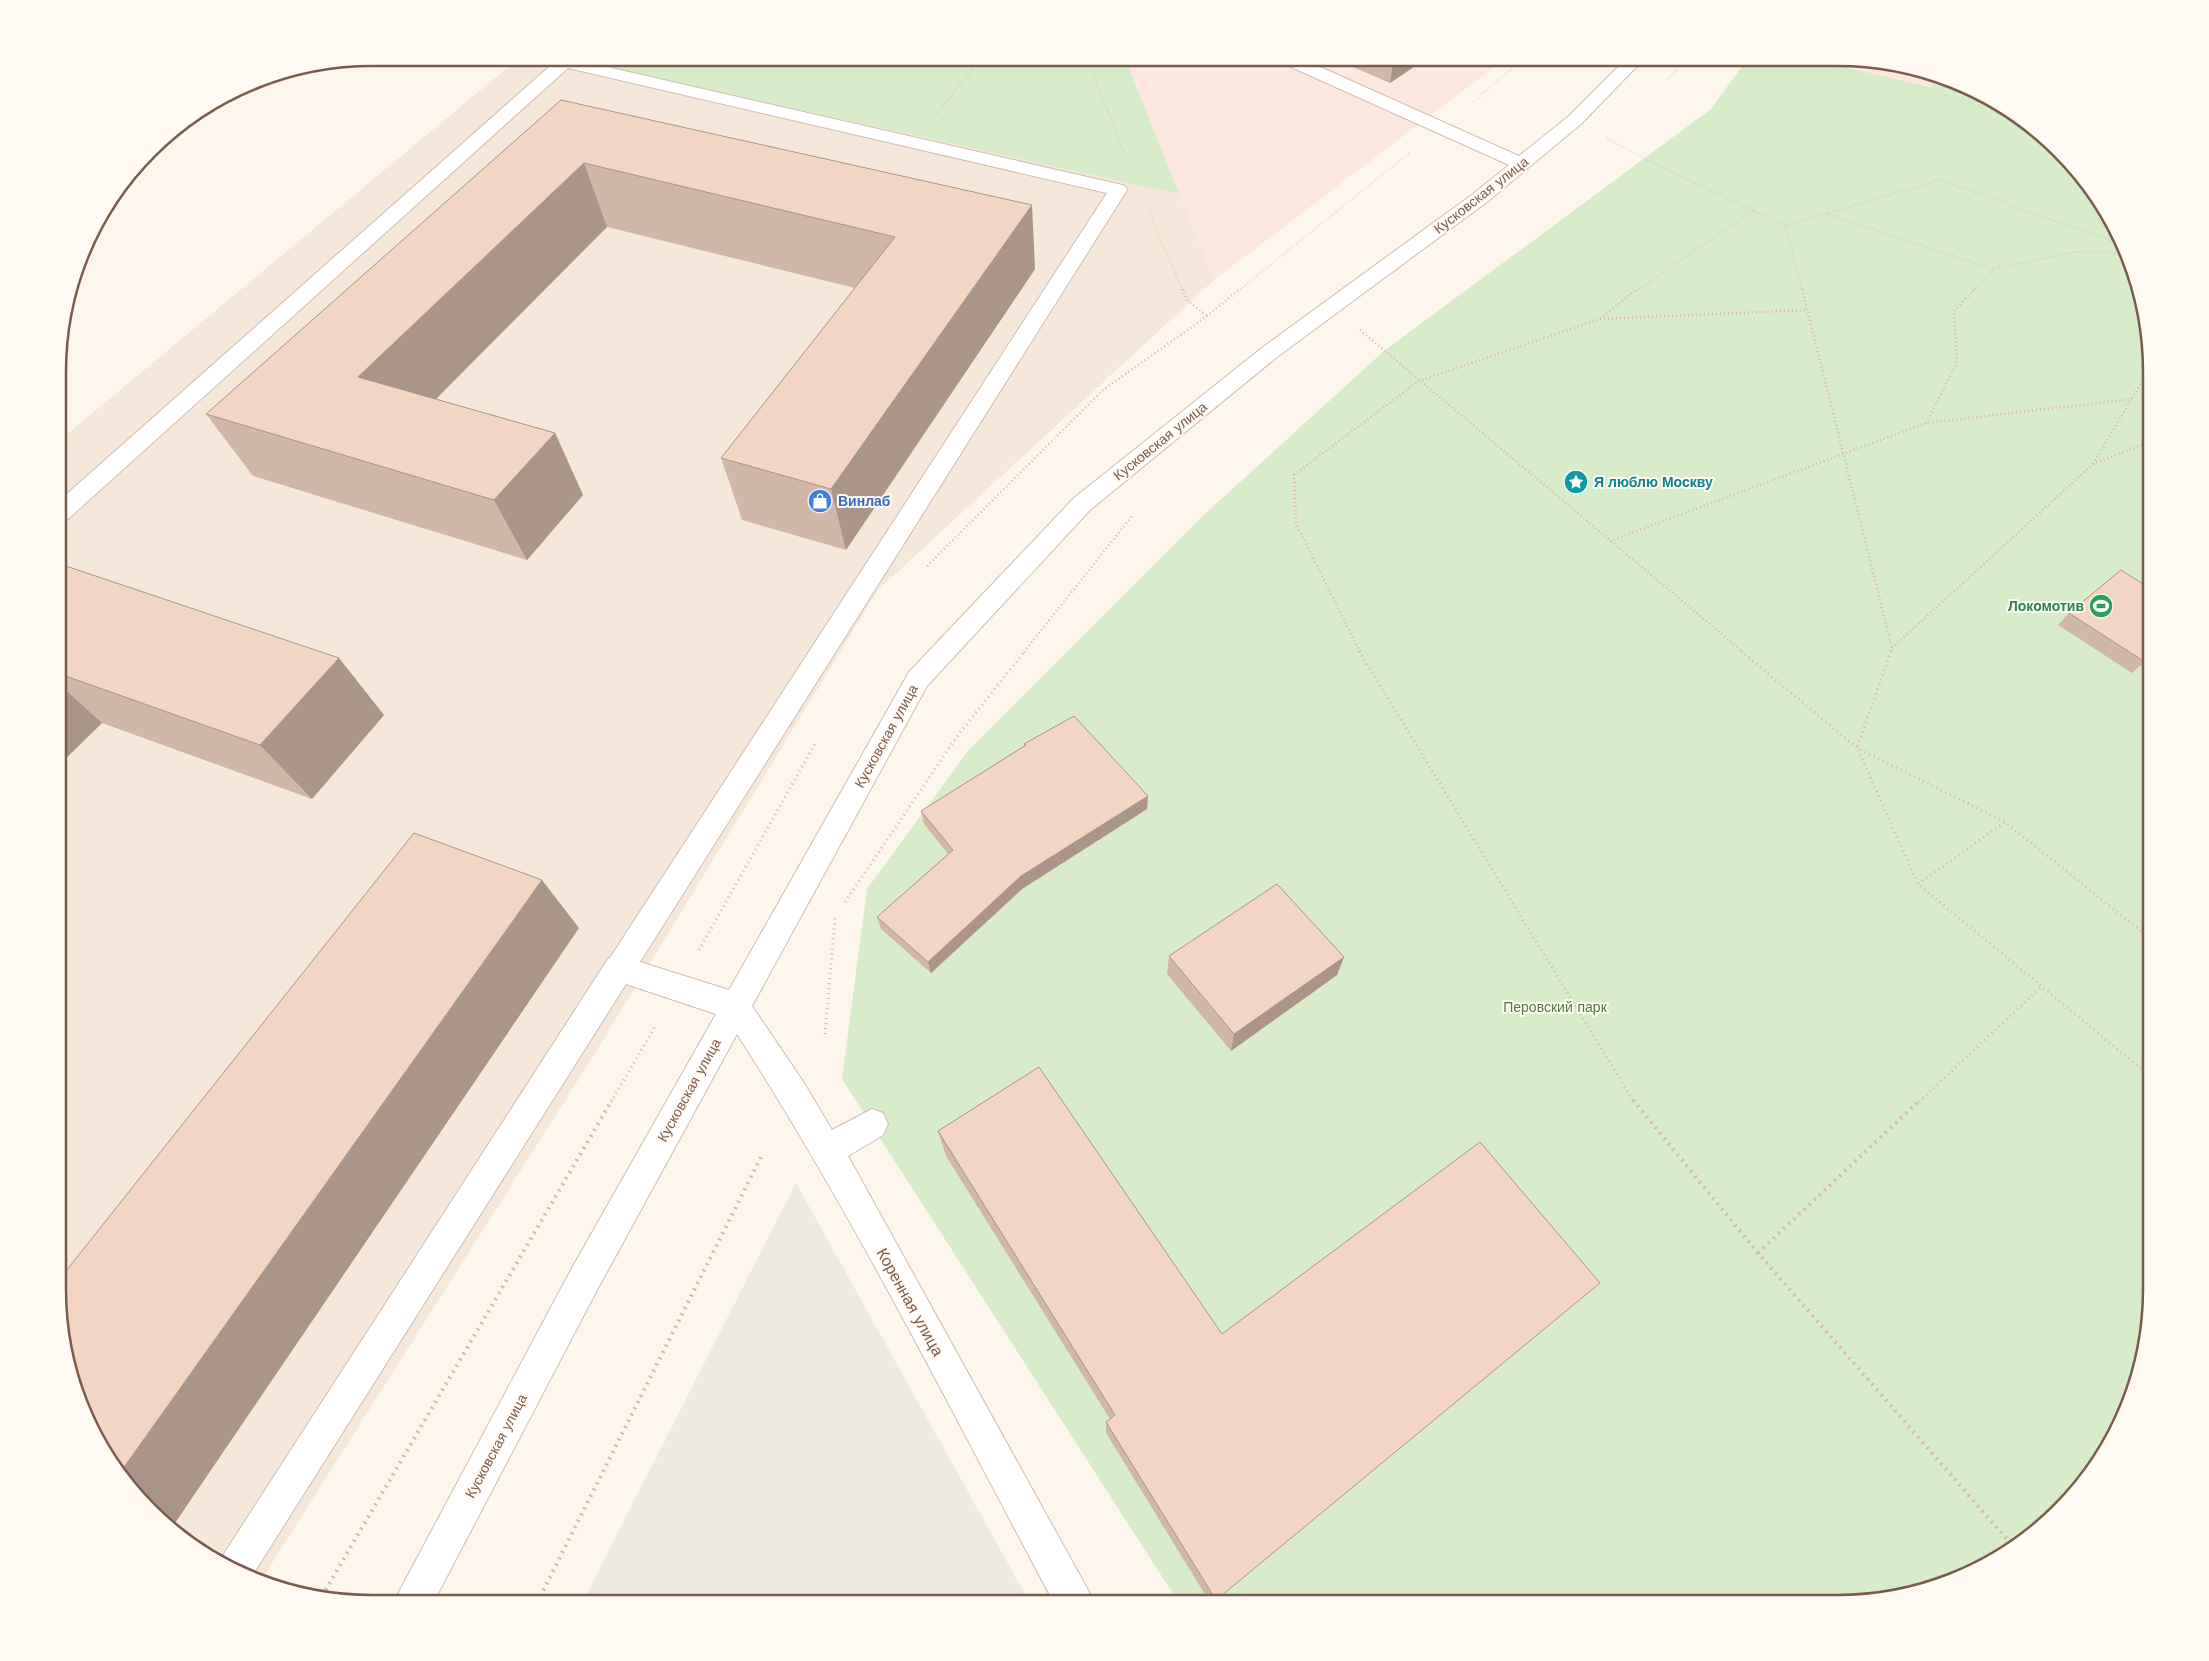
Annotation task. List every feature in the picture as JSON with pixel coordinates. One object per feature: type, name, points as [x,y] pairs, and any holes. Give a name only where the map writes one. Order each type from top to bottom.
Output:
[{"type":"street","points":[[66,503],[560,66]]},
{"type":"street","points":[[239,1564],[618,968],[1118,190],[582,66]]},
{"type":"street","points":[[1303,66],[1440,129],[1522,164]]},
{"type":"street","name":"Кусковская улица","points":[[416,1595],[580,1289],[735,1006],[918,679],[1082,504],[1270,352],[1480,198],[1575,120],[1624,66]]},
{"type":"street","points":[[618,968],[735,1006]]},
{"type":"street","name":"Коренная улица","points":[[735,1006],[793,1094],[827,1151],[1071,1595]]},
{"type":"street","points":[[827,1151],[872,1124]]},
{"type":"path","points":[[913,142],[975,66]]},
{"type":"path","points":[[922,571],[1103,390],[1207,316],[1440,129],[1515,66]]},
{"type":"path","points":[[1605,137],[1645,159],[1786,226],[1939,180],[2113,242]]},
{"type":"path","points":[[1600,319],[1638,289],[1752,211]]},
{"type":"path","points":[[1827,214],[1994,269],[2076,252],[2118,254]]},
{"type":"path","points":[[1786,226],[1892,648]]},
{"type":"path","points":[[1926,423],[1957,363],[1954,311],[1994,269]]},
{"type":"path","points":[[1806,310],[1600,319],[1419,380],[1294,475],[1296,523],[1368,666],[1632,1099],[1758,1253],[2009,1542]]},
{"type":"path","points":[[1356,327],[1857,748],[2005,822],[2143,933]]},
{"type":"path","points":[[2143,380],[2093,464],[1892,648],[1857,748],[1918,884],[2143,1070]]},
{"type":"path","points":[[1610,541],[1843,456],[1926,423],[2132,399]]},
{"type":"path","points":[[2093,464],[2143,445]]},
{"type":"path","points":[[841,908],[958,735],[1135,512]]},
{"type":"path","points":[[325,1591],[678,988],[818,738]]},
{"type":"path","points":[[1918,884],[2005,822]]},
{"type":"path","points":[[825,1034],[836,916]]},
{"type":"path","points":[[1758,1253],[2042,986]]},
{"type":"path","points":[[541,1595],[762,1155]]},
{"type":"shaded area","points":[[509,66],[1128,66],[1214,280],[878,590],[592,1058],[264,1575],[219,1554],[202,1543],[170,1519],[153,1502],[70,1334],[66,1289],[66,435]]},
{"type":"shaded area","points":[[1128,66],[1495,66],[1214,280]]},
{"type":"shaded area","points":[[1841,66],[1897,72],[1933,82],[1931,87]]},
{"type":"shaded area","points":[[796,1183],[1026,1595],[586,1595]]},
{"type":"green space","points":[[601,66],[1128,66],[1179,194]]},
{"type":"green space","name":"Перовский парк","points":[[1742,66],[1841,66],[1931,87],[1935,82],[1990,107],[2007,118],[2039,142],[2067,170],[2102,219],[2127,274],[2137,312],[2143,372],[2143,1289],[2137,1349],[2127,1387],[2102,1442],[2091,1459],[2067,1491],[2039,1519],[2007,1543],[1972,1563],[1935,1579],[1897,1589],[1837,1595],[1174,1595],[842,1079],[867,889],[968,751],[1205,514],[1384,351],[1711,109]]},
{"type":"building","points":[[561,100],[1032,205],[831,489],[721,458],[895,237],[584,163],[358,377],[555,433],[494,500],[206,414]]},
{"type":"building","points":[[66,566],[339,658],[260,745],[66,676]]},
{"type":"building","points":[[2121,570],[2143,584],[2143,661],[2069,613]]},
{"type":"building","points":[[1074,716],[1148,796],[1021,876],[928,962],[877,917],[953,850],[921,811],[1026,745],[1024,744]]},
{"type":"building","points":[[414,833],[542,880],[124,1467],[107,1442],[82,1387],[69,1329],[66,1271]]},
{"type":"building","points":[[1277,884],[1344,957],[1234,1034],[1169,956]]},
{"type":"building","points":[[1039,1067],[1222,1334],[1480,1142],[1600,1283],[1222,1595],[1213,1595],[1106,1422],[1115,1415],[938,1131]]},
{"type":"place","name":"Я люблю Москву","points":[[1576,482]]},
{"type":"place","name":"Винлаб","points":[[820,501]]},
{"type":"place","name":"Локомотив","points":[[2101,606]]}]
